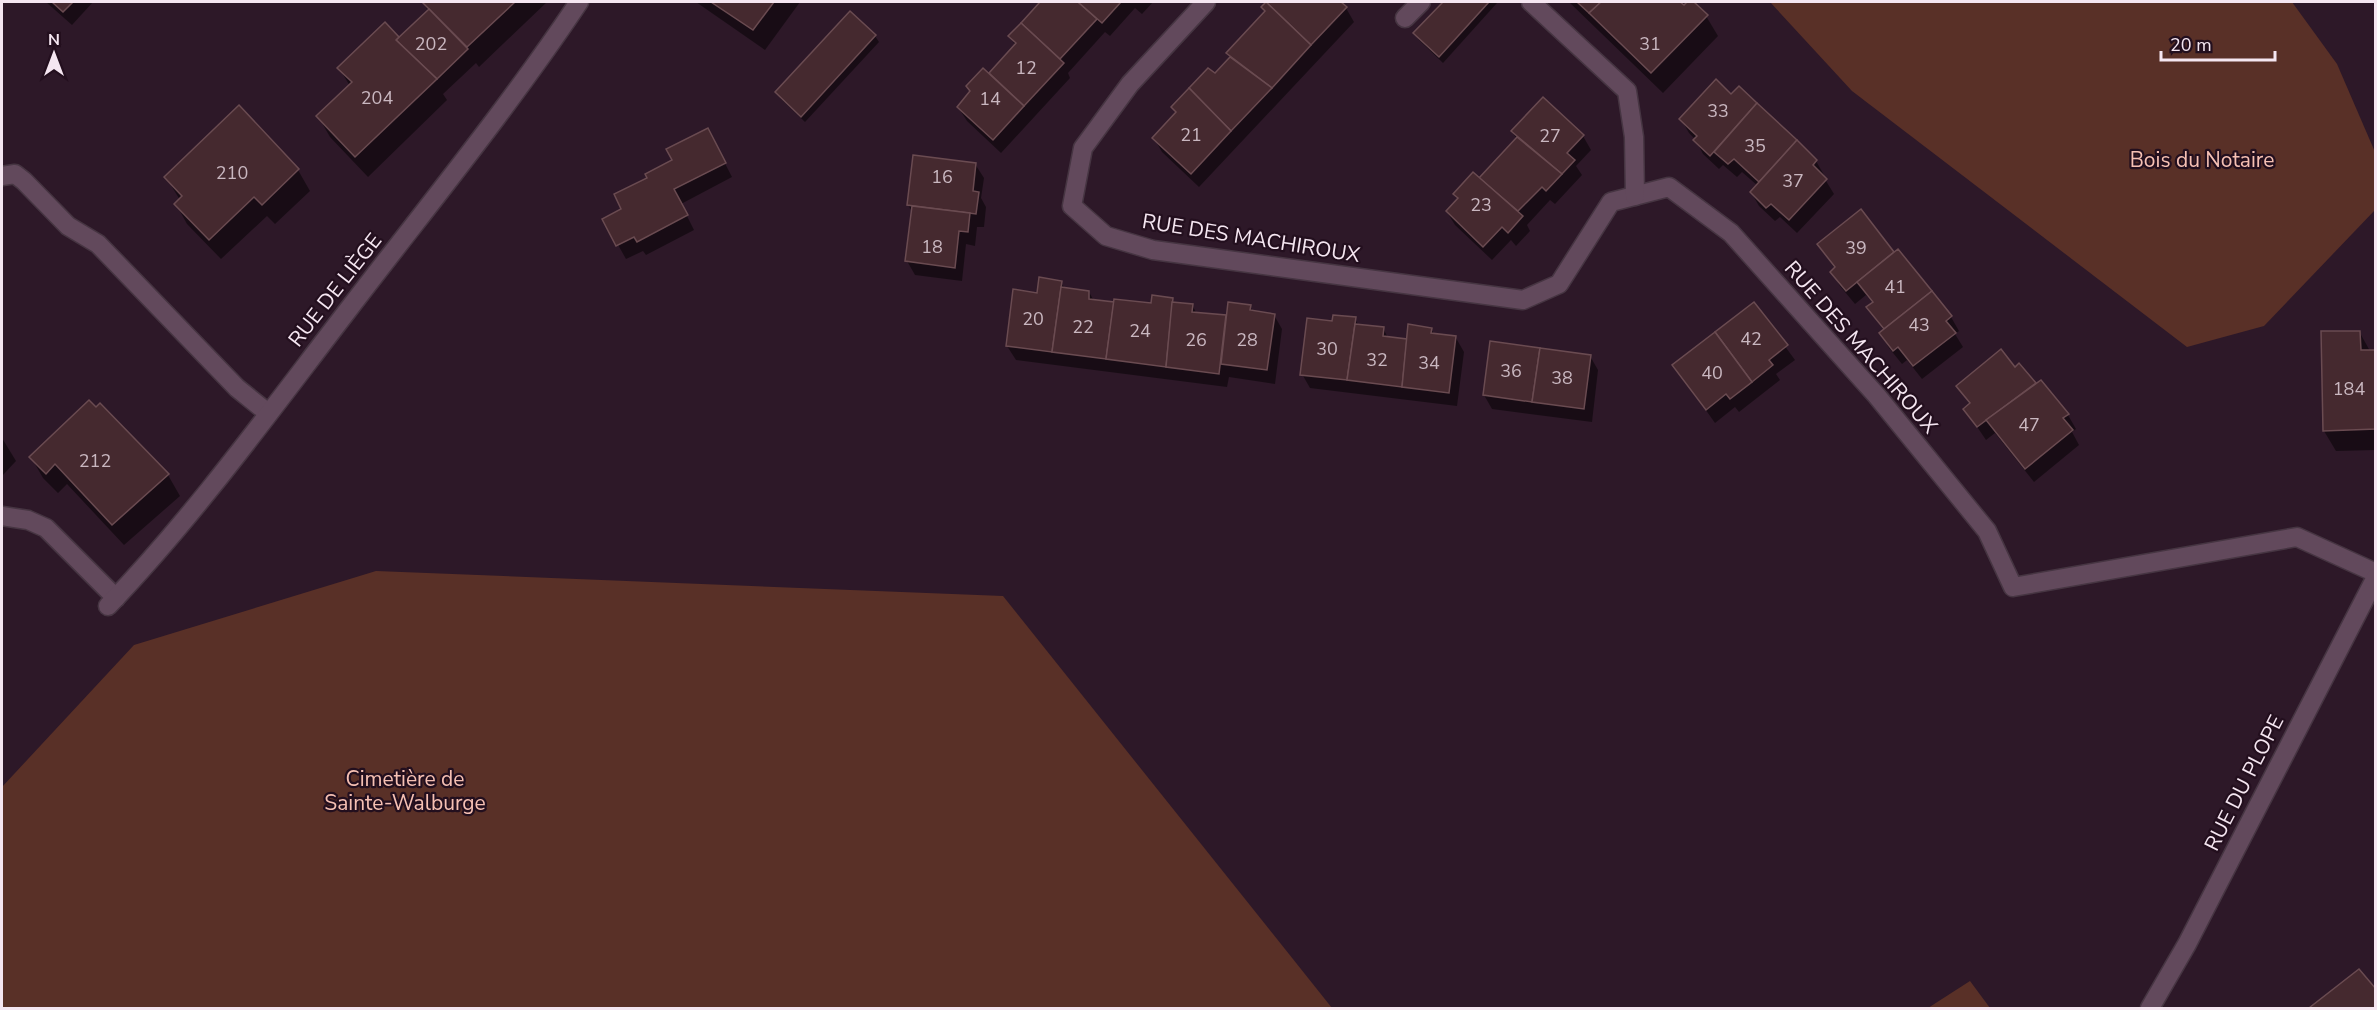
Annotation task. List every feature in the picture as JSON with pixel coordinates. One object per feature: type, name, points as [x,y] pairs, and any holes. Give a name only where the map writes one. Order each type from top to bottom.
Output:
[{"type":"street","name":"RUE DE LIÈGE","points":[[2,516],[28,520],[46,528],[112,602],[167,542],[268,413],[538,63],[579,2]]},
{"type":"street","name":"RUE DES MACHIROUX","points":[[1206,2],[1130,84],[1083,148],[1072,206],[1106,236],[1153,250],[1523,300],[1559,284],[1611,202],[1669,187],[1731,233],[1877,396],[1987,531],[2013,587],[2297,537],[2376,575]]},
{"type":"street","points":[[1405,18],[1420,2]]},
{"type":"street","points":[[1531,2],[1627,91],[1634,137],[1635,196]]},
{"type":"street","points":[[2,176],[15,174],[68,226],[98,244],[237,388],[268,413]]},
{"type":"street","name":"RUE DU PLOPE","points":[[2150,1008],[2187,944],[2376,575]]},
{"type":"green space","name":"Bois du Notaire","points":[[1770,2],[2292,2],[2337,64],[2375,152],[2375,210],[2264,326],[2187,347],[1852,91]]},
{"type":"green space","name":"Cimetière de Sainte-Walburge","points":[[376,571],[1003,596],[1332,1008],[2,1008],[2,787],[134,645]]},
{"type":"green space","points":[[1970,981],[1990,1008],[1928,1008]]},
{"type":"building","points":[[52,2],[73,2],[63,12]]},
{"type":"building","points":[[422,2],[515,2],[467,47]]},
{"type":"building","points":[[711,2],[774,2],[753,30]]},
{"type":"building","points":[[1040,2],[1078,2],[1097,19],[1060,59],[1021,23]]},
{"type":"building","points":[[1078,2],[1121,2],[1102,23]]},
{"type":"building","points":[[1266,2],[1341,2],[1347,7],[1311,45]]},
{"type":"building","points":[[1266,2],[1311,45],[1272,88],[1226,53],[1265,11],[1261,7]]},
{"type":"building","points":[[1443,2],[1489,2],[1439,57],[1413,33]]},
{"type":"building","points":[[1577,2],[1601,2],[1589,13]]},
{"type":"building","points":[[1601,2],[1680,2],[1684,5],[1687,2],[1694,2],[1708,15],[1651,73],[1589,13]]},
{"type":"building","points":[[429,9],[468,49],[437,79],[396,40]]},
{"type":"building","points":[[850,11],[876,35],[801,117],[775,92]]},
{"type":"building","points":[[385,22],[399,37],[396,40],[437,79],[355,157],[316,116],[352,82],[337,68]]},
{"type":"building","points":[[1021,23],[1064,63],[1024,106],[989,73],[1016,43],[1008,36]]},
{"type":"building","points":[[1230,57],[1272,88],[1231,131],[1189,88],[1208,68],[1215,73]]},
{"type":"building","points":[[983,68],[1024,106],[993,140],[957,107],[970,91],[966,86]]},
{"type":"building","points":[[1716,79],[1731,94],[1739,86],[1757,103],[1710,156],[1693,140],[1697,136],[1679,119]]},
{"type":"building","points":[[1189,88],[1231,131],[1191,174],[1152,138],[1176,112],[1171,107]]},
{"type":"building","points":[[1543,97],[1584,135],[1567,153],[1575,160],[1562,174],[1511,131]]},
{"type":"building","points":[[1757,103],[1797,140],[1759,182],[1734,159],[1728,164],[1714,152]]},
{"type":"building","points":[[239,105],[299,169],[262,205],[254,197],[209,240],[174,204],[182,196],[164,177]]},
{"type":"building","points":[[708,128],[726,163],[674,189],[688,215],[637,242],[634,237],[616,246],[602,219],[621,209],[614,194],[647,178],[645,174],[672,160],[666,149]]},
{"type":"building","points":[[1517,137],[1562,174],[1546,191],[1542,187],[1518,211],[1479,178]]},
{"type":"building","points":[[1797,140],[1817,160],[1813,165],[1827,179],[1789,220],[1771,204],[1766,208],[1750,192]]},
{"type":"building","points":[[913,155],[976,163],[973,191],[979,192],[976,214],[907,205]]},
{"type":"building","points":[[1473,172],[1523,216],[1508,233],[1502,227],[1483,247],[1446,211],[1458,198],[1453,194]]},
{"type":"building","points":[[912,206],[970,213],[968,232],[959,231],[955,268],[905,261]]},
{"type":"building","points":[[1861,209],[1894,252],[1846,291],[1830,272],[1835,267],[1817,244]]},
{"type":"building","points":[[1898,249],[1932,291],[1884,329],[1866,307],[1873,302],[1857,282]]},
{"type":"building","points":[[1039,277],[1062,281],[1052,352],[1006,346],[1013,289],[1037,293]]},
{"type":"building","points":[[1061,287],[1089,291],[1089,299],[1114,302],[1106,359],[1052,352]]},
{"type":"building","points":[[1932,291],[1952,316],[1946,321],[1956,333],[1913,366],[1898,347],[1893,351],[1879,333]]},
{"type":"building","points":[[1152,295],[1173,298],[1166,367],[1106,359],[1114,299],[1151,303]]},
{"type":"building","points":[[1172,302],[1193,304],[1192,312],[1226,315],[1219,374],[1166,367]]},
{"type":"building","points":[[1228,302],[1251,305],[1250,310],[1275,314],[1267,370],[1221,364]]},
{"type":"building","points":[[1754,302],[1788,345],[1769,360],[1773,365],[1752,382],[1715,332]]},
{"type":"building","points":[[1333,315],[1356,317],[1347,380],[1300,375],[1307,318],[1332,321]]},
{"type":"building","points":[[1355,324],[1384,327],[1383,336],[1407,339],[1402,387],[1347,380]]},
{"type":"building","points":[[1408,324],[1432,328],[1431,333],[1456,336],[1449,393],[1402,387]]},
{"type":"building","points":[[2321,331],[2360,331],[2361,350],[2376,350],[2376,429],[2323,431]]},
{"type":"building","points":[[1715,332],[1752,382],[1730,399],[1726,394],[1706,410],[1672,365]]},
{"type":"building","points":[[1490,341],[1540,348],[1532,402],[1483,395]]},
{"type":"building","points":[[1540,348],[1591,355],[1584,409],[1532,402]]},
{"type":"building","points":[[2001,349],[2015,367],[2019,363],[2036,383],[1977,427],[1963,409],[1970,403],[1956,386]]},
{"type":"building","points":[[2041,380],[2069,414],[2063,418],[2073,430],[2025,469],[1986,420]]},
{"type":"building","points":[[89,400],[96,407],[100,403],[169,474],[112,525],[55,464],[46,474],[29,457]]},
{"type":"building","points":[[2359,969],[2376,989],[2376,1008],[2309,1008]]}]
